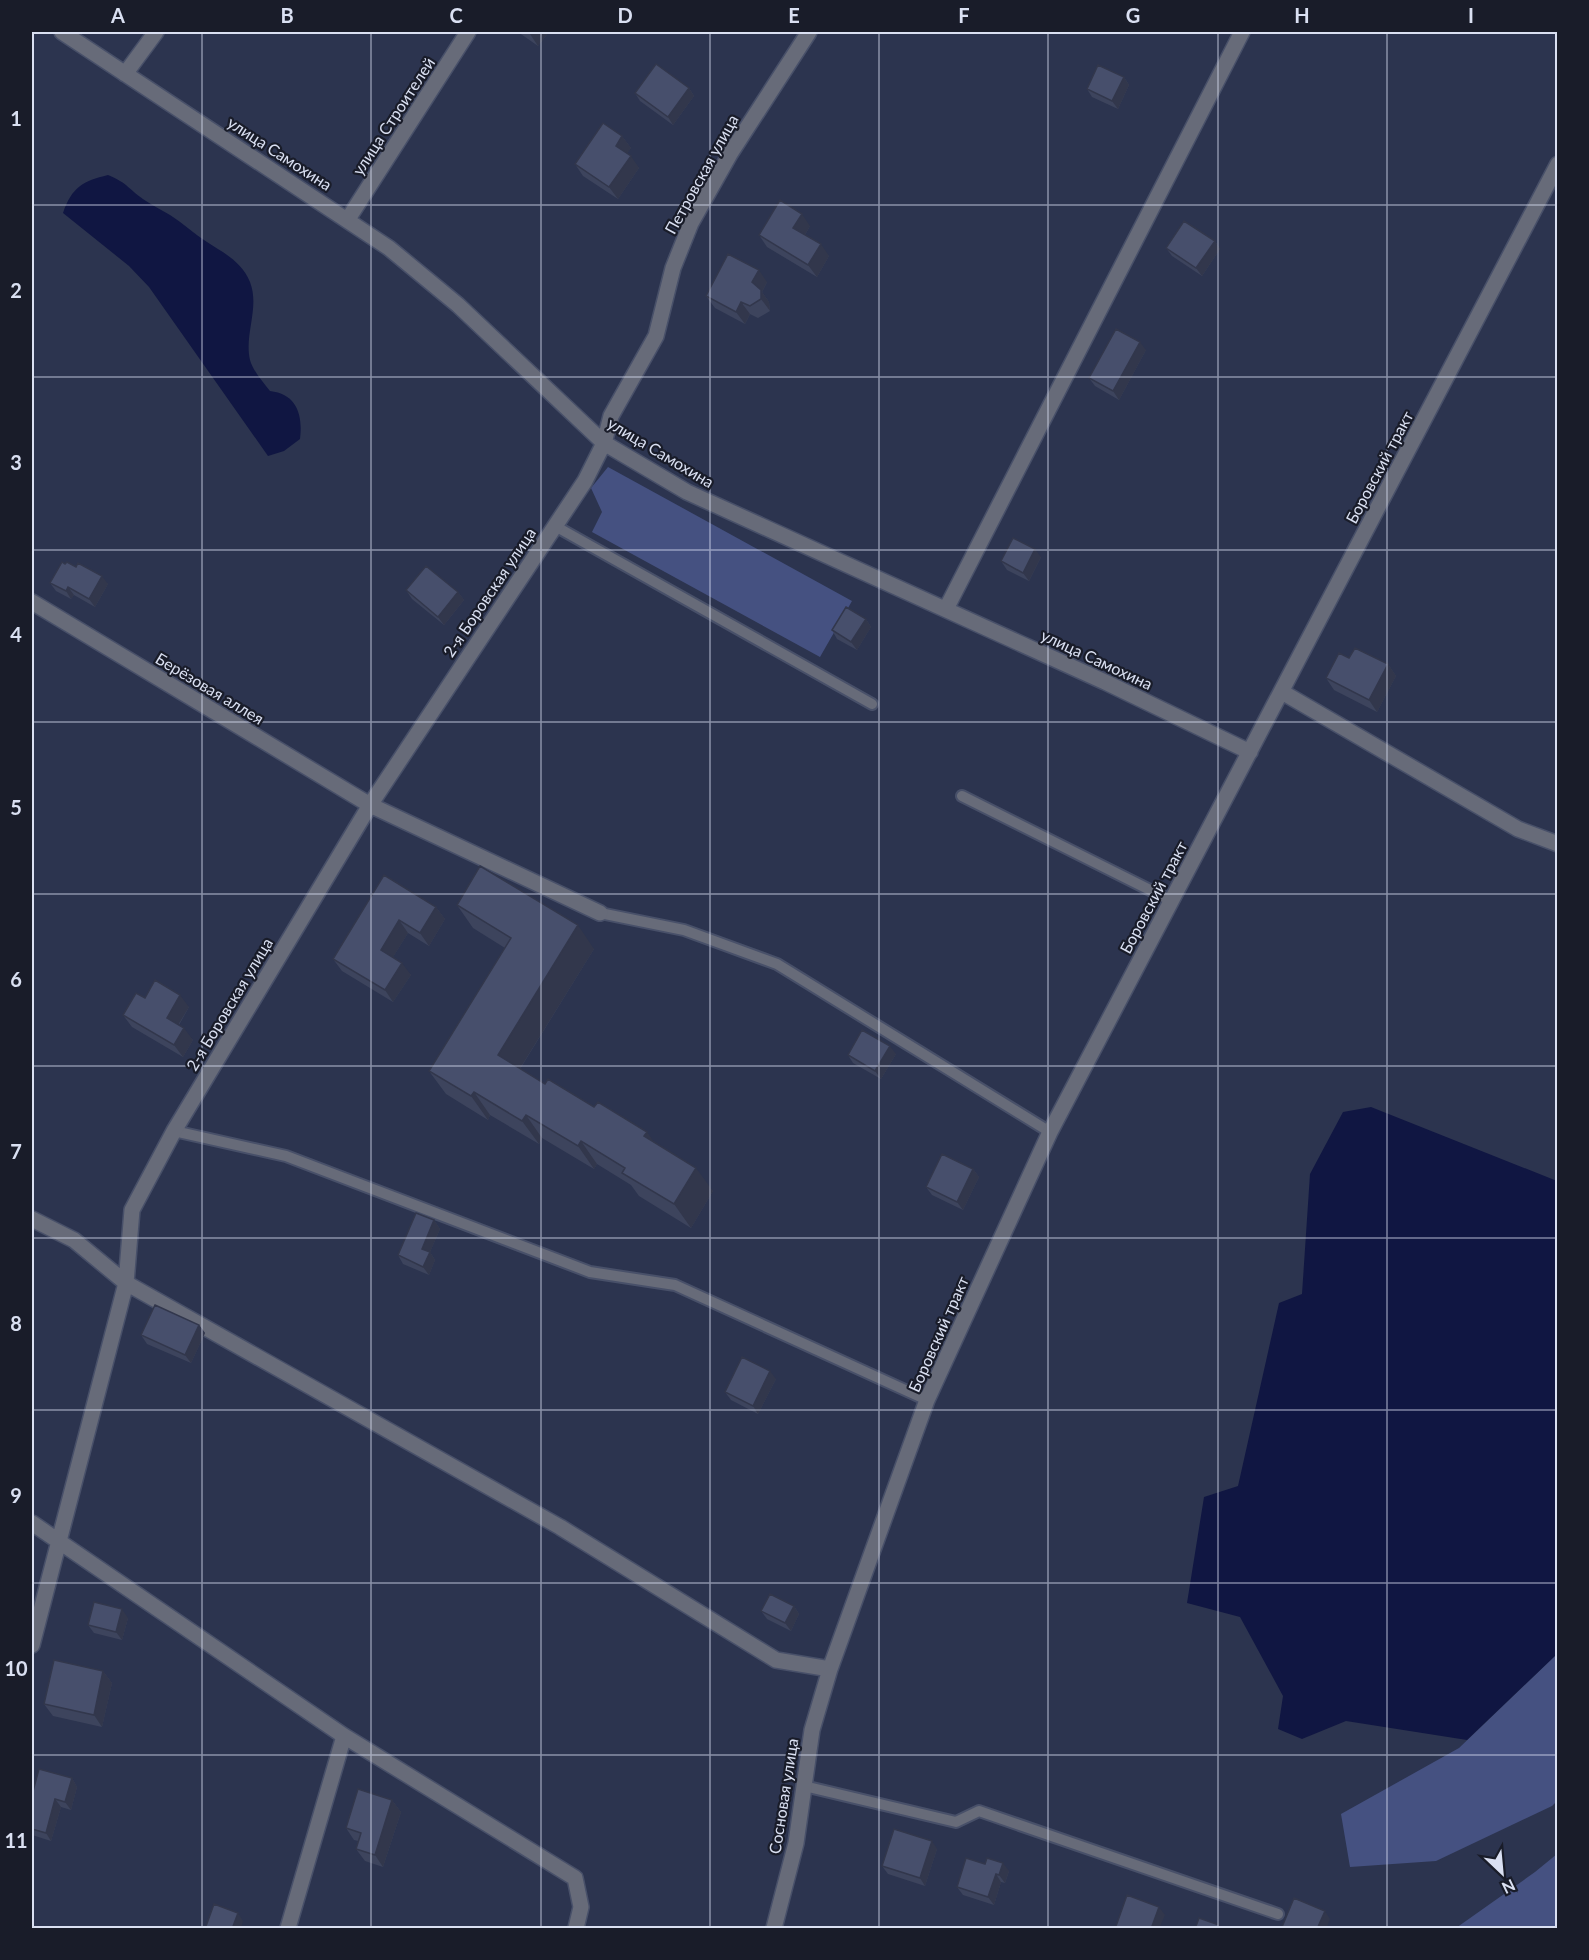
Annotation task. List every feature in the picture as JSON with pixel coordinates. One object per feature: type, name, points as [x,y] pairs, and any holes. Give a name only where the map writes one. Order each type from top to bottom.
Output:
[{"type":"street","name":"улица Самохина","points":[[62,32],[389,248],[458,305],[604,443],[687,492],[1105,682],[1250,752]]},
{"type":"street","points":[[125,74],[156,32]]},
{"type":"street","name":"улица Строителей","points":[[348,219],[468,32]]},
{"type":"street","name":"Петровская улица","points":[[604,443],[611,416],[656,336],[673,268],[692,223],[730,154],[810,32]]},
{"type":"street","points":[[946,609],[1242,32]]},
{"type":"street","name":"Боровский тракт","points":[[830,1669],[927,1400],[1050,1132],[1557,164]]},
{"type":"street","name":"2-я Боровская улица","points":[[32,1645],[126,1283],[132,1210],[174,1131],[370,805],[585,481],[604,443]]},
{"type":"street","name":"Берёзовая аллея","points":[[32,602],[370,805],[600,913]]},
{"type":"street","points":[[1282,692],[1518,829],[1557,844]]},
{"type":"street","points":[[32,1218],[74,1240],[126,1283],[560,1527],[776,1660],[830,1669]]},
{"type":"street","points":[[32,1523],[344,1736],[575,1878],[581,1907],[576,1929]]},
{"type":"street","name":"Сосновая улица","points":[[774,1929],[796,1843],[812,1730],[830,1669]]},
{"type":"street","points":[[288,1929],[344,1736]]},
{"type":"lane","points":[[555,526],[872,704]]},
{"type":"lane","points":[[963,796],[1170,900]]},
{"type":"lane","points":[[600,913],[684,930],[777,964],[1050,1132]]},
{"type":"lane","points":[[174,1131],[286,1156],[590,1272],[675,1285],[927,1400]]},
{"type":"lane","points":[[804,1786],[956,1822],[979,1811],[1278,1914]]},
{"type":"shaded area","points":[[108,175],[226,254],[247,275],[253,292],[249,340],[251,364],[270,391],[286,396],[292,401],[299,414],[300,439],[284,451],[268,456],[149,287],[129,266],[63,213],[70,197],[80,186]]},
{"type":"shaded area","points":[[608,467],[852,601],[820,657],[592,532],[602,512],[591,488]]},
{"type":"shaded area","points":[[1371,1107],[1557,1181],[1557,1654],[1467,1740],[1346,1721],[1302,1739],[1278,1729],[1283,1696],[1240,1617],[1187,1603],[1204,1497],[1238,1486],[1279,1303],[1302,1294],[1310,1174],[1343,1112]]},
{"type":"shaded area","points":[[1557,1654],[1557,1801],[1552,1806],[1436,1861],[1350,1867],[1341,1814],[1459,1748]]},
{"type":"shaded area","points":[[1557,1854],[1557,1928],[1456,1928],[1535,1872]]},
{"type":"building","points":[[656,64],[689,88],[668,117],[635,93]]},
{"type":"building","points":[[1098,65],[1124,77],[1112,101],[1087,89]]},
{"type":"building","points":[[603,123],[622,136],[616,146],[631,156],[609,187],[575,164]]},
{"type":"building","points":[[780,200],[802,214],[793,228],[821,244],[808,265],[759,235]]},
{"type":"building","points":[[1184,221],[1215,241],[1196,268],[1166,248]]},
{"type":"building","points":[[728,254],[759,270],[752,282],[761,290],[761,299],[750,306],[741,302],[736,312],[706,296]]},
{"type":"building","points":[[1116,329],[1140,342],[1113,391],[1089,378]]},
{"type":"building","points":[[1013,538],[1035,549],[1023,573],[1001,561]]},
{"type":"building","points":[[62,562],[76,567],[78,563],[102,576],[89,599],[68,587],[66,591],[50,583]]},
{"type":"building","points":[[426,566],[458,592],[438,617],[406,590]]},
{"type":"building","points":[[846,607],[866,619],[851,642],[832,630]]},
{"type":"building","points":[[1355,648],[1388,664],[1369,700],[1326,678],[1339,653],[1349,658]]},
{"type":"building","points":[[480,866],[578,925],[498,1055],[545,1084],[548,1079],[594,1107],[598,1102],[647,1132],[644,1136],[696,1168],[674,1204],[622,1173],[625,1168],[581,1141],[578,1146],[526,1115],[522,1121],[474,1092],[471,1096],[429,1071],[511,938],[457,905]]},
{"type":"building","points":[[384,875],[436,907],[420,933],[399,920],[381,950],[402,963],[385,990],[333,959]]},
{"type":"building","points":[[155,980],[180,995],[167,1018],[184,1028],[174,1045],[123,1015],[136,993],[145,998]]},
{"type":"building","points":[[862,1030],[890,1046],[875,1071],[848,1055]]},
{"type":"building","points":[[942,1154],[973,1169],[957,1202],[926,1187]]},
{"type":"building","points":[[416,1213],[434,1220],[422,1249],[430,1252],[423,1267],[398,1255]]},
{"type":"building","points":[[155,1305],[199,1325],[185,1355],[141,1335]]},
{"type":"building","points":[[742,1357],[770,1371],[753,1406],[725,1392]]},
{"type":"building","points":[[770,1594],[794,1606],[785,1623],[761,1611]]},
{"type":"building","points":[[94,1602],[122,1609],[116,1632],[88,1625]]},
{"type":"building","points":[[54,1660],[103,1671],[94,1715],[44,1704]]},
{"type":"building","points":[[39,1769],[72,1778],[65,1802],[55,1799],[46,1833],[32,1829],[32,1795]]},
{"type":"building","points":[[358,1789],[392,1800],[375,1855],[356,1849],[361,1833],[346,1828]]},
{"type":"building","points":[[894,1829],[932,1841],[920,1878],[882,1866]]},
{"type":"building","points":[[966,1858],[985,1864],[987,1858],[1003,1863],[999,1875],[996,1874],[988,1897],[957,1887]]},
{"type":"building","points":[[1127,1895],[1159,1907],[1151,1929],[1115,1929]]},
{"type":"building","points":[[1294,1898],[1325,1911],[1317,1929],[1285,1929],[1282,1927]]},
{"type":"building","points":[[214,1904],[238,1913],[232,1929],[205,1929]]},
{"type":"building","points":[[1199,1918],[1219,1925],[1218,1929],[1195,1929]]}]
